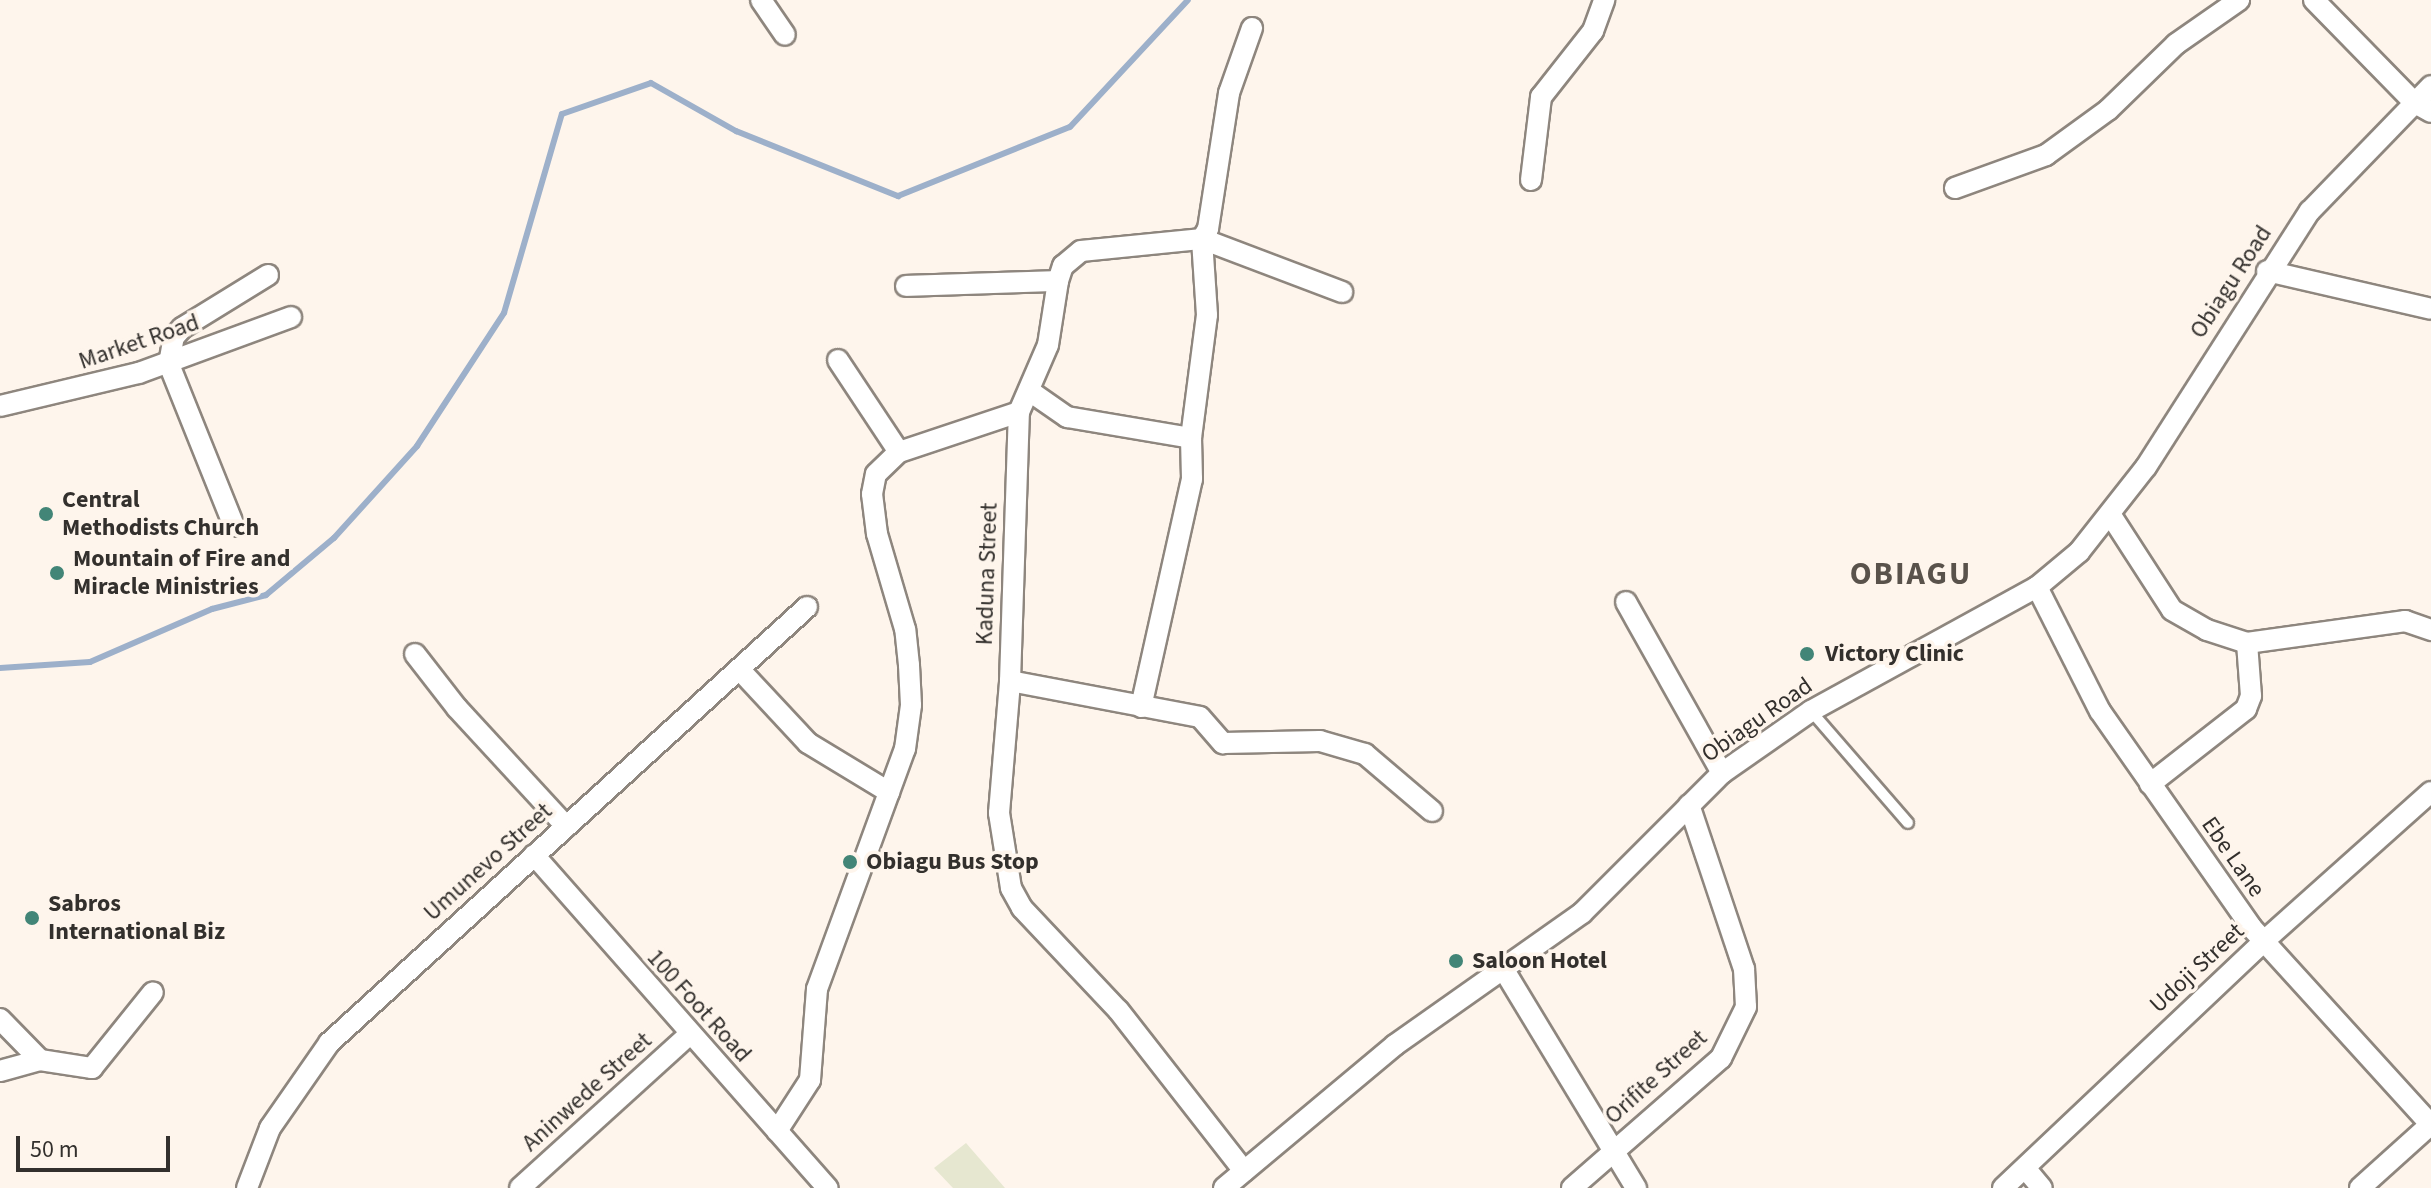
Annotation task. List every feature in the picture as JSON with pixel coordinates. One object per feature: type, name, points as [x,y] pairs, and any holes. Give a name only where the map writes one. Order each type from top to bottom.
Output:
[{"type":"street","points":[[761,0],[785,35]]},
{"type":"street","points":[[1531,180],[1541,97],[1593,31],[1604,0]]},
{"type":"street","points":[[1955,188],[2046,155],[2108,110],[2176,44],[2239,0]]},
{"type":"street","points":[[2314,0],[2423,108]]},
{"type":"street","points":[[1141,707],[1192,479],[1191,438],[1207,315],[1202,239],[1208,229],[1229,93],[1252,28]]},
{"type":"street","name":"Obiagu Road","points":[[1224,1188],[1395,1045],[1582,913],[1722,773],[1811,711],[2037,587],[2079,552],[2110,514],[2177,419],[2267,271],[2310,211],[2423,108],[2431,86]]},
{"type":"street","points":[[1202,239],[1342,292]]},
{"type":"street","name":"Kaduna Street","points":[[1202,239],[1081,251],[1063,266],[1048,345],[1031,392],[1019,412],[1010,681],[999,813],[1011,888],[1042,931],[1118,1010],[1244,1171]]},
{"type":"street","points":[[2267,271],[2431,309]]},
{"type":"street","points":[[234,526],[169,364],[174,337],[182,328],[268,275]]},
{"type":"street","points":[[906,286],[1058,281]]},
{"type":"street","name":"Market Road","points":[[0,406],[169,364],[291,317]]},
{"type":"street","points":[[838,360],[899,452]]},
{"type":"street","points":[[1031,392],[1067,417],[1191,438]]},
{"type":"street","points":[[777,1131],[810,1080],[817,989],[889,792],[900,770],[911,705],[905,629],[877,534],[872,494],[876,474],[899,452],[1019,412]]},
{"type":"street","points":[[2110,514],[2172,610],[2207,630],[2247,643],[2405,621],[2427,627]]},
{"type":"street","name":"Ebe Lane","points":[[2037,587],[2100,711],[2263,942],[2431,1124]]},
{"type":"street","points":[[1626,602],[1722,773]]},
{"type":"street","name":"Umunevo Street","points":[[247,1188],[270,1128],[329,1043],[807,607]]},
{"type":"street","points":[[2150,784],[2246,709],[2251,696],[2247,643]]},
{"type":"street","points":[[415,654],[457,708],[566,826]]},
{"type":"street","points":[[739,669],[808,743],[889,792]]},
{"type":"street","points":[[1010,681],[1200,717],[1223,743],[1320,741],[1365,754],[1432,811]]},
{"type":"street","name":"Udoji Street","points":[[2003,1188],[2263,942],[2431,792]]},
{"type":"street","name":"Orifite Street","points":[[1572,1188],[1721,1058],[1746,1007],[1744,969],[1689,805]]},
{"type":"street","name":"100 Foot Road","points":[[534,855],[689,1035],[828,1188]]},
{"type":"street","points":[[1504,970],[1611,1152],[1636,1188]]},
{"type":"street","points":[[0,1071],[40,1060],[81,1070],[100,1064],[153,992]]},
{"type":"street","points":[[0,1019],[40,1060]]},
{"type":"street","name":"Aninwede Street","points":[[520,1188],[689,1035]]},
{"type":"street","points":[[2360,1188],[2431,1124]]},
{"type":"street","points":[[2025,1168],[2042,1188]]},
{"type":"lane","points":[[1811,711],[1908,823]]},
{"type":"green space","points":[[966,1143],[1005,1188],[953,1188],[934,1168]]},
{"type":"waterway","points":[[0,668],[90,662],[212,609],[266,595],[334,538],[417,446],[504,313],[562,114],[651,83],[736,131],[898,196],[1070,127],[1188,0]]},
{"type":"place","name":"Central Methodists Church","points":[[46,514]]},
{"type":"place","name":"Mountain of Fire and Miracle Ministries","points":[[57,573]]},
{"type":"place","name":"Victory Clinic","points":[[1807,654]]},
{"type":"place","name":"Obiagu Bus Stop","points":[[850,862]]},
{"type":"place","name":"Sabros International Biz","points":[[32,918]]},
{"type":"place","name":"Saloon Hotel","points":[[1456,961]]},
{"type":"district","name":"OBIAGU","points":[[1911,574]]}]
